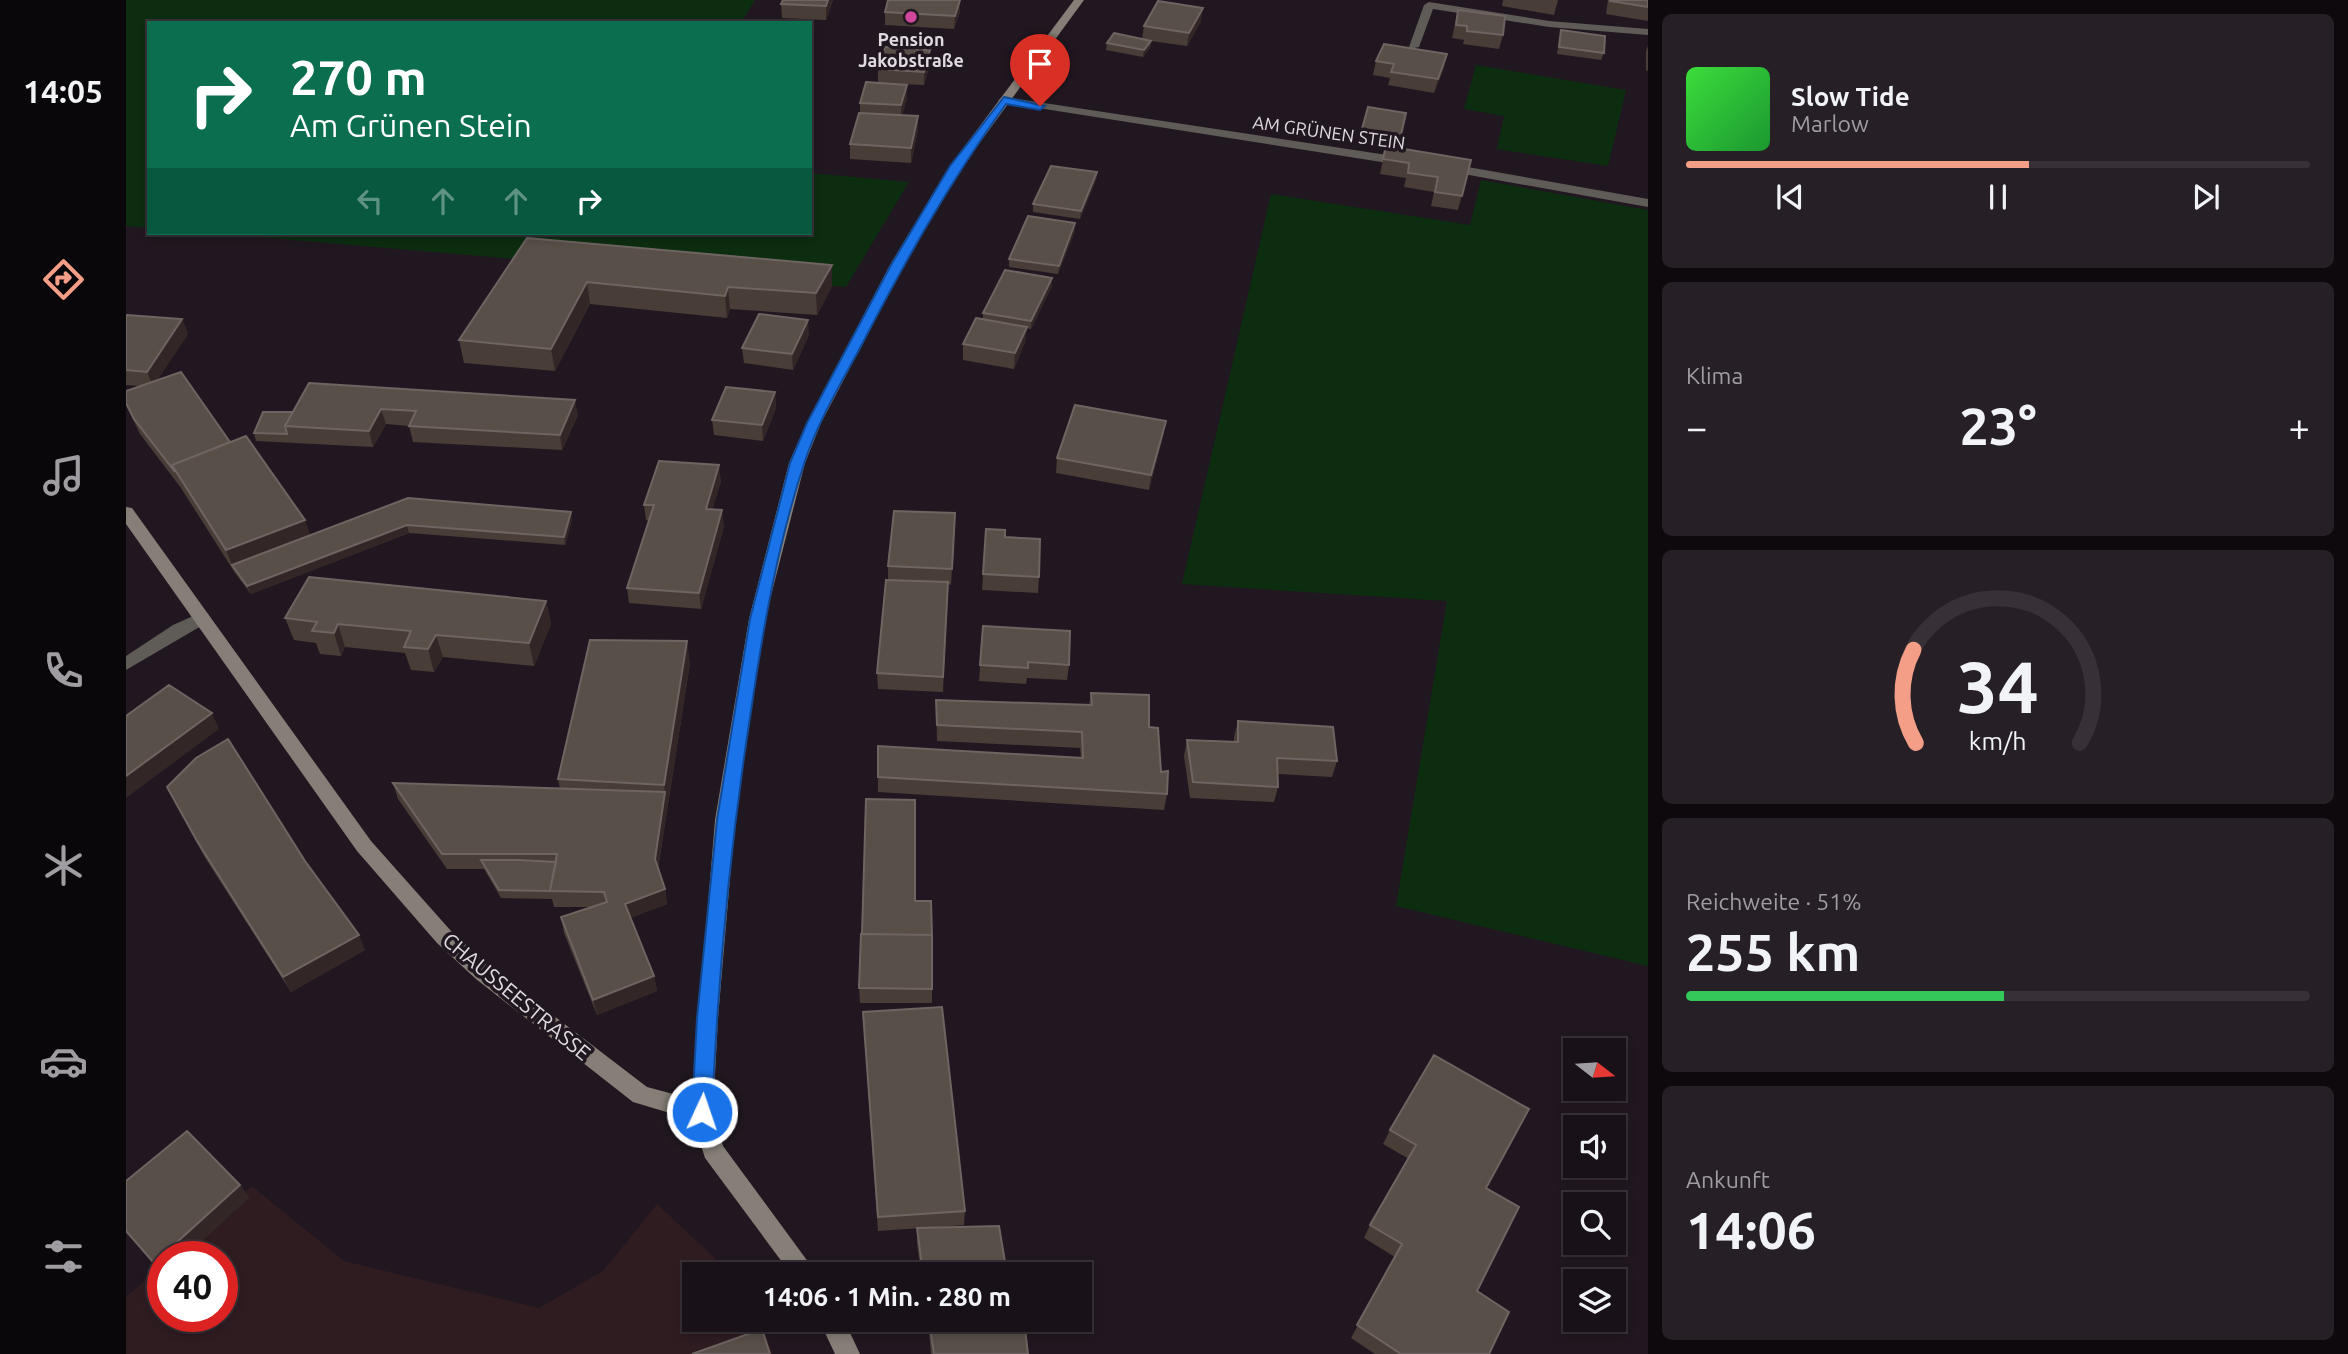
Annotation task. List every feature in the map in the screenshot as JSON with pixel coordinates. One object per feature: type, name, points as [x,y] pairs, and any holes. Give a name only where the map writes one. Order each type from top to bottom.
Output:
[{"type":"street","points":[[796,1262],[713,1152],[702,1112],[707,1018],[725,820],[757,619],[797,463],[814,423],[897,265],[956,166],[1079,0]]},
{"type":"street","points":[[1414,47],[1429,5],[1549,24],[1648,32]]},
{"type":"street","name":"AM GRÜNEN STEIN","points":[[1004,100],[1430,165],[1648,203]]},
{"type":"street","name":"CHAUSSEESTRASSE","points":[[126,512],[364,846],[444,937],[483,973],[641,1095],[702,1112]]},
{"type":"street","points":[[126,664],[178,629],[202,618]]},
{"type":"street","points":[[837,1332],[848,1354]]},
{"type":"shaded area","points":[[252,1186],[344,1261],[539,1308],[603,1271],[657,1204],[719,1262],[682,1262],[682,1332],[765,1332],[773,1354],[126,1354],[126,1297],[147,1278],[147,1332],[238,1332],[238,1241],[189,1241]]},
{"type":"green space","points":[[126,0],[755,0],[742,21],[147,21],[147,228],[126,226]]},
{"type":"green space","points":[[1476,65],[1626,90],[1608,166],[1497,149],[1504,116],[1464,109]]},
{"type":"green space","points":[[812,173],[909,182],[846,287],[233,235],[812,235]]},
{"type":"green space","points":[[1481,180],[1648,210],[1648,966],[1396,906],[1447,601],[1182,584],[1271,194],[1470,225]]},
{"type":"building","points":[[783,0],[828,0],[826,6],[781,4]]},
{"type":"building","points":[[888,0],[960,0],[955,16],[885,12]]},
{"type":"building","points":[[1648,0],[1648,7],[1610,1]]},
{"type":"building","points":[[1158,1],[1203,8],[1189,33],[1144,26]]},
{"type":"building","points":[[1458,10],[1505,16],[1503,35],[1467,31],[1467,26],[1456,25]]},
{"type":"building","points":[[1561,30],[1605,36],[1604,53],[1559,47]]},
{"type":"building","points":[[1114,33],[1151,41],[1144,50],[1107,43]]},
{"type":"building","points":[[1384,44],[1447,54],[1438,79],[1391,72],[1394,64],[1376,61]]},
{"type":"building","points":[[885,47],[930,50],[924,72],[878,69]]},
{"type":"building","points":[[866,82],[907,85],[901,105],[860,103]]},
{"type":"building","points":[[1368,107],[1406,113],[1401,135],[1362,129]]},
{"type":"building","points":[[859,113],[918,116],[911,148],[850,144]]},
{"type":"building","points":[[1386,146],[1471,160],[1462,196],[1435,192],[1438,177],[1408,173],[1409,163],[1383,159]]},
{"type":"building","points":[[1051,166],[1097,172],[1081,211],[1033,204]]},
{"type":"building","points":[[1028,216],[1075,223],[1059,266],[1009,259]]},
{"type":"building","points":[[527,238],[832,265],[816,293],[728,287],[725,296],[587,282],[551,349],[459,340]]},
{"type":"building","points":[[1005,270],[1052,278],[1031,321],[983,313]]},
{"type":"building","points":[[759,314],[808,320],[792,354],[742,348]]},
{"type":"building","points":[[127,315],[182,319],[147,372],[126,370]]},
{"type":"building","points":[[976,318],[1027,327],[1015,353],[963,344]]},
{"type":"building","points":[[181,372],[230,442],[172,465],[175,472],[134,419],[126,403],[126,391]]},
{"type":"building","points":[[309,383],[575,400],[560,435],[409,426],[416,411],[381,409],[369,431],[285,426]]},
{"type":"building","points":[[726,387],[775,392],[762,425],[712,420]]},
{"type":"building","points":[[1075,405],[1166,421],[1151,475],[1057,458]]},
{"type":"building","points":[[263,412],[293,412],[285,426],[287,434],[254,433]]},
{"type":"building","points":[[246,436],[305,520],[226,550],[172,465]]},
{"type":"building","points":[[659,461],[719,465],[706,509],[722,510],[699,593],[627,588],[654,505],[644,505]]},
{"type":"building","points":[[408,498],[571,512],[564,537],[407,525],[247,586],[232,565]]},
{"type":"building","points":[[894,511],[955,513],[952,569],[888,566]]},
{"type":"building","points":[[986,529],[1005,530],[1005,537],[1040,539],[1039,577],[983,574]]},
{"type":"building","points":[[309,577],[546,601],[529,643],[436,635],[428,649],[404,647],[411,631],[338,624],[334,633],[312,631],[317,622],[285,618]]},
{"type":"building","points":[[886,580],[948,582],[943,677],[877,673]]},
{"type":"building","points":[[983,626],[1070,631],[1069,665],[1028,662],[1028,668],[980,665]]},
{"type":"building","points":[[590,640],[687,641],[664,785],[558,779]]},
{"type":"building","points":[[169,685],[212,713],[126,776],[126,716]]},
{"type":"building","points":[[1091,693],[1149,695],[1149,727],[1158,728],[1161,772],[1168,771],[1167,794],[878,777],[878,746],[1083,758],[1082,732],[937,725],[936,700],[1092,705]]},
{"type":"building","points":[[1238,721],[1333,727],[1337,761],[1277,758],[1278,787],[1193,782],[1187,740],[1238,742]]},
{"type":"building","points":[[228,739],[305,861],[359,935],[283,977],[197,841],[167,787],[196,758]]},
{"type":"building","points":[[393,783],[665,792],[655,859],[665,889],[625,904],[654,976],[593,1000],[561,917],[607,902],[604,892],[550,891],[557,854],[442,854]]},
{"type":"building","points":[[866,799],[915,800],[915,901],[931,901],[932,935],[862,934]]},
{"type":"building","points":[[481,860],[556,862],[550,891],[499,890]]},
{"type":"building","points":[[861,934],[932,935],[932,989],[859,988]]},
{"type":"building","points":[[942,1007],[965,1211],[878,1217],[863,1012]]},
{"type":"building","points":[[1434,1055],[1529,1109],[1486,1188],[1519,1207],[1477,1291],[1509,1312],[1489,1354],[1401,1354],[1357,1325],[1402,1244],[1370,1225],[1416,1145],[1390,1130]]},
{"type":"building","points":[[187,1131],[240,1185],[178,1241],[147,1241],[147,1255],[126,1231],[126,1181]]},
{"type":"building","points":[[999,1226],[1005,1262],[921,1262],[917,1228]]},
{"type":"building","points":[[754,1332],[763,1332],[770,1354],[692,1354]]},
{"type":"building","points":[[931,1332],[1025,1332],[1028,1354],[934,1354]]},
{"type":"place","name":"Pension Jakobstraße","points":[[911,17]]},
{"type":"route","points":[[702,1112],[707,1018],[725,820],[757,619],[797,463],[814,423],[897,265],[956,166],[1004,100],[1040,106]]}]
